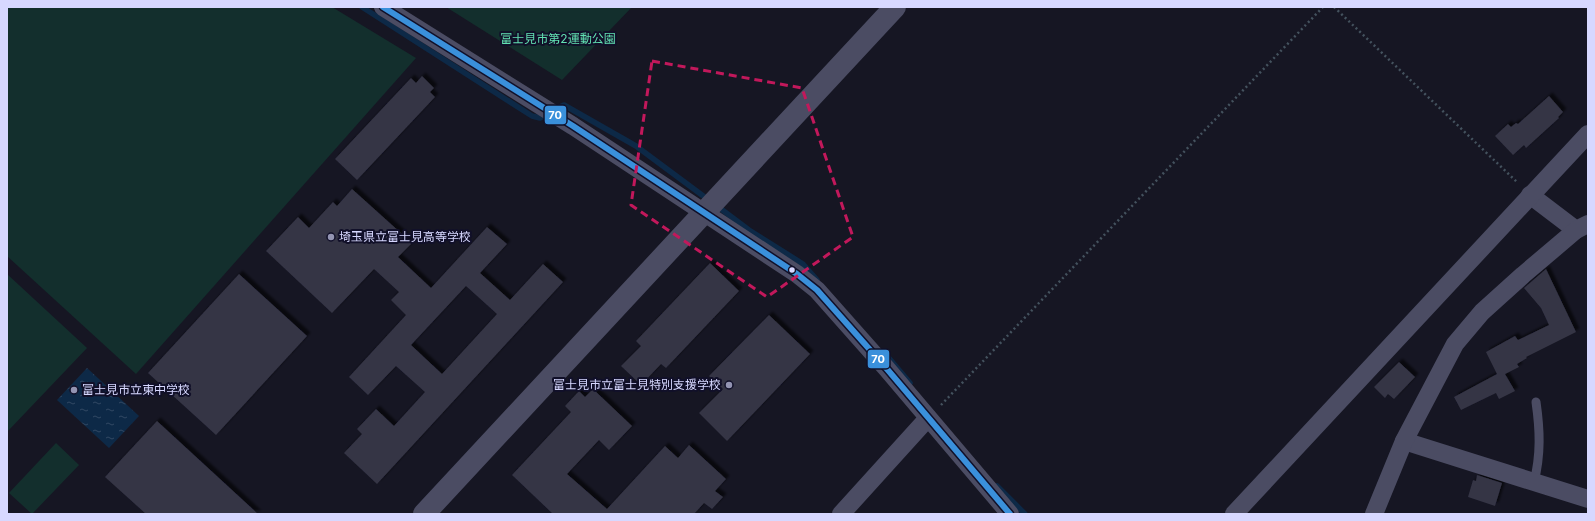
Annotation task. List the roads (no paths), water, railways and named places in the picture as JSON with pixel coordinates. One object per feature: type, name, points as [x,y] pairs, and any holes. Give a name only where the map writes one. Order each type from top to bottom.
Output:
[{"type":"street","points":[[383,7],[566,122],[797,274],[817,290],[1010,514]]},
{"type":"street","points":[[424,514],[895,7]]},
{"type":"street","points":[[1234,514],[1588,134]]},
{"type":"street","points":[[1374,514],[1404,441],[1455,344],[1488,307],[1523,275],[1582,227],[1530,195]]},
{"type":"street","points":[[841,514],[928,418]]},
{"type":"street","points":[[1404,441],[1588,499]]},
{"type":"lane","points":[[1534,482],[1539,462],[1540,436],[1536,402]]},
{"type":"water","points":[[87,368],[139,416],[109,448],[57,400]]},
{"type":"waterway","points":[[362,7],[532,116],[540,118],[547,114]]},
{"type":"waterway","points":[[554,110],[564,105],[636,146],[710,201]]},
{"type":"waterway","points":[[717,206],[749,230],[803,264],[817,280]]},
{"type":"waterway","points":[[888,357],[910,383]]},
{"type":"waterway","points":[[997,486],[1025,514]]},
{"type":"place","name":"埼玉県立富士見高等学校","points":[[331,237]]},
{"type":"place","name":"富士見市立富士見特別支援学校","points":[[729,385]]},
{"type":"place","name":"富士見市立東中学校","points":[[74,390]]},
{"type":"park label","name":"富士見市第2運動公園","points":[[558,39]]}]
